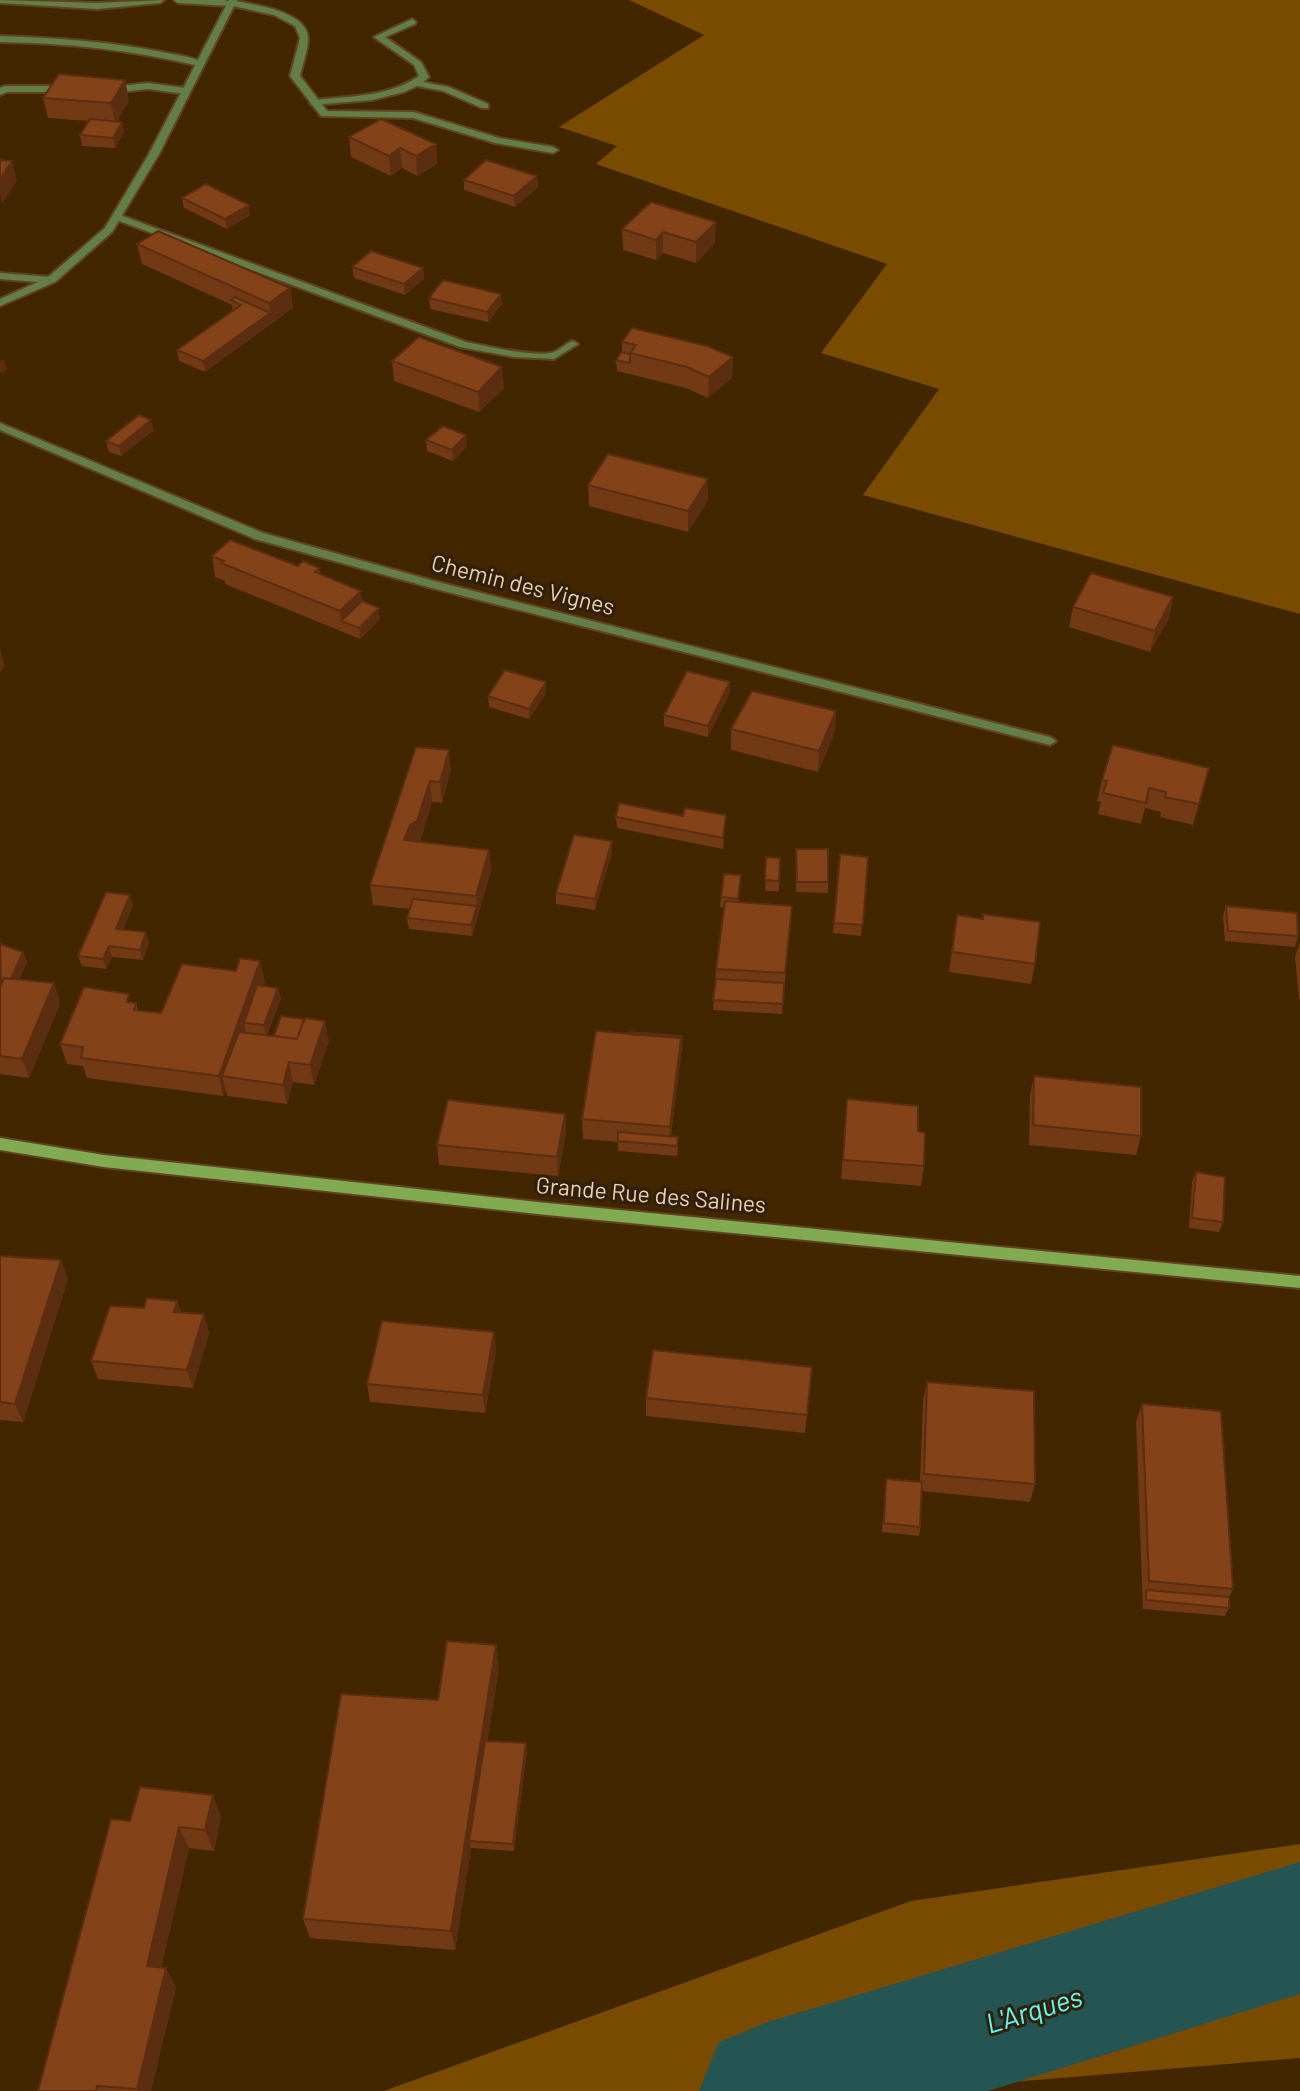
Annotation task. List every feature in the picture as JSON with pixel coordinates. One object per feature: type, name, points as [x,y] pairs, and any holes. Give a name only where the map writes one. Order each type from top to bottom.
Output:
[{"type":"main road","name":"Grande Rue des Salines","points":[[0,1144],[104,1161],[547,1209],[1300,1282]]},
{"type":"street","points":[[0,1],[97,6],[160,0]]},
{"type":"street","points":[[178,0],[232,2],[277,13],[299,24],[304,38],[295,76],[324,114],[414,115],[498,141],[553,150]]},
{"type":"street","points":[[0,303],[51,280],[109,230],[232,2]]},
{"type":"street","points":[[315,103],[370,96],[417,83],[424,77],[418,64],[378,37],[412,22]]},
{"type":"street","points":[[0,39],[99,45],[167,54],[199,63]]},
{"type":"street","points":[[417,83],[446,89],[485,106]]},
{"type":"street","points":[[104,90],[148,86],[185,91]]},
{"type":"street","points":[[0,92],[45,88],[80,89]]},
{"type":"street","points":[[117,217],[464,345],[514,354],[554,356],[573,344]]},
{"type":"street","points":[[0,276],[51,280]]},
{"type":"street","name":"Chemin des Vignes","points":[[0,426],[259,536],[1050,741]]},
{"type":"shaded area","points":[[629,0],[1300,0],[1300,614],[863,495],[939,389],[821,353],[887,264],[596,164],[617,146],[559,127],[704,35]]},
{"type":"shaded area","points":[[1300,1844],[1300,2058],[905,2091],[384,2091],[911,1901]]},
{"type":"building","points":[[59,74],[125,80],[111,103],[43,98]]},
{"type":"building","points":[[90,119],[122,122],[113,138],[80,135]]},
{"type":"building","points":[[381,119],[436,144],[416,156],[400,148],[389,156],[349,137]]},
{"type":"building","points":[[0,160],[12,161],[0,179]]},
{"type":"building","points":[[486,160],[537,176],[514,196],[464,180]]},
{"type":"building","points":[[206,184],[249,205],[225,219],[182,198]]},
{"type":"building","points":[[651,202],[716,222],[696,242],[663,232],[656,240],[622,229]]},
{"type":"building","points":[[158,231],[290,288],[269,303],[137,244]]},
{"type":"building","points":[[371,251],[423,268],[404,284],[352,267]]},
{"type":"building","points":[[443,280],[501,294],[487,312],[429,298]]},
{"type":"building","points":[[235,297],[270,313],[203,361],[177,350],[241,305],[231,300]]},
{"type":"building","points":[[632,328],[707,346],[733,357],[709,377],[687,367],[630,353],[636,345],[622,342]]},
{"type":"building","points":[[419,337],[502,367],[478,392],[392,361]]},
{"type":"building","points":[[622,352],[630,354],[630,363],[616,360]]},
{"type":"building","points":[[139,415],[151,420],[119,446],[106,441]]},
{"type":"building","points":[[443,426],[466,435],[452,450],[426,440]]},
{"type":"building","points":[[608,454],[708,479],[688,511],[588,485]]},
{"type":"building","points":[[230,540],[298,566],[303,561],[319,568],[315,572],[361,591],[340,611],[221,563],[224,561],[212,556]]},
{"type":"building","points":[[1091,573],[1173,597],[1155,631],[1073,607]]},
{"type":"building","points":[[362,601],[379,608],[359,628],[341,621]]},
{"type":"building","points":[[505,670],[546,682],[529,709],[488,696]]},
{"type":"building","points":[[687,671],[730,682],[708,726],[664,715]]},
{"type":"building","points":[[752,691],[836,711],[819,751],[731,729]]},
{"type":"building","points":[[1113,745],[1209,768],[1199,804],[1165,797],[1166,792],[1149,788],[1146,803],[1103,793],[1107,781],[1102,780]]},
{"type":"building","points":[[416,747],[449,750],[440,782],[430,781],[417,821],[410,825],[404,840],[489,850],[476,896],[370,885]]},
{"type":"building","points":[[619,803],[683,816],[685,808],[726,815],[723,838],[616,817]]},
{"type":"building","points":[[574,835],[612,841],[595,899],[556,893]]},
{"type":"building","points":[[796,849],[828,849],[828,882],[797,882]]},
{"type":"building","points":[[840,854],[868,857],[863,925],[834,923]]},
{"type":"building","points":[[766,857],[780,858],[779,881],[765,880]]},
{"type":"building","points":[[724,874],[741,875],[738,899],[721,897]]},
{"type":"building","points":[[106,892],[130,895],[116,929],[146,932],[140,950],[109,946],[103,959],[78,956]]},
{"type":"building","points":[[413,899],[477,906],[471,925],[407,918]]},
{"type":"building","points":[[725,901],[792,906],[785,973],[716,969]]},
{"type":"building","points":[[1226,906],[1297,913],[1298,936],[1228,931]]},
{"type":"building","points":[[983,914],[1040,922],[1035,964],[952,952],[957,915],[983,919]]},
{"type":"building","points":[[0,944],[23,952],[11,979],[4,978],[1,985]]},
{"type":"building","points":[[240,958],[260,961],[219,1076],[81,1058],[83,1047],[60,1044],[84,987],[129,994],[127,1002],[136,1003],[134,1010],[161,1013],[182,964],[236,971]]},
{"type":"building","points":[[4,978],[54,983],[22,1059],[0,1056],[0,987]]},
{"type":"building","points":[[716,979],[784,983],[783,1004],[713,1000]]},
{"type":"building","points":[[257,985],[278,988],[264,1025],[244,1023]]},
{"type":"building","points":[[281,1016],[304,1019],[297,1039],[274,1036]]},
{"type":"building","points":[[305,1018],[325,1021],[310,1065],[289,1062],[283,1085],[222,1076],[239,1032],[297,1039]]},
{"type":"building","points":[[596,1031],[681,1038],[670,1127],[582,1119]]},
{"type":"building","points":[[628,1034],[682,1036],[681,1048],[681,1038]]},
{"type":"building","points":[[1034,1076],[1141,1087],[1141,1136],[1033,1125]]},
{"type":"building","points":[[847,1099],[918,1106],[918,1131],[925,1133],[924,1166],[843,1160]]},
{"type":"building","points":[[448,1100],[565,1114],[557,1157],[437,1145]]},
{"type":"building","points":[[618,1132],[678,1137],[677,1146],[618,1141]]},
{"type":"building","points":[[1196,1172],[1225,1177],[1223,1222],[1192,1218]]},
{"type":"building","points":[[0,1256],[61,1260],[15,1404],[0,1402]]},
{"type":"building","points":[[147,1298],[177,1301],[174,1312],[204,1314],[187,1370],[91,1361],[110,1306],[144,1308]]},
{"type":"building","points":[[382,1321],[494,1332],[483,1395],[367,1384]]},
{"type":"building","points":[[653,1350],[812,1367],[807,1415],[646,1398]]},
{"type":"building","points":[[927,1382],[1034,1391],[1035,1484],[924,1474]]},
{"type":"building","points":[[1142,1404],[1221,1411],[1233,1589],[1149,1581]]},
{"type":"building","points":[[886,1479],[922,1482],[920,1527],[884,1523]]},
{"type":"building","points":[[1146,1590],[1229,1597],[1229,1608],[1146,1600]]},
{"type":"building","points":[[447,1641],[496,1645],[451,1931],[303,1919],[341,1694],[438,1700]]},
{"type":"building","points":[[485,1741],[526,1743],[513,1844],[469,1841]]},
{"type":"building","points":[[140,1787],[213,1795],[205,1830],[179,1827],[147,1966],[166,1968],[137,2089],[97,2086],[96,2091],[38,2091],[111,1819],[130,1821]]},
{"type":"waterway","name":"L'Arques","points":[[768,2091],[1300,1928]]}]
